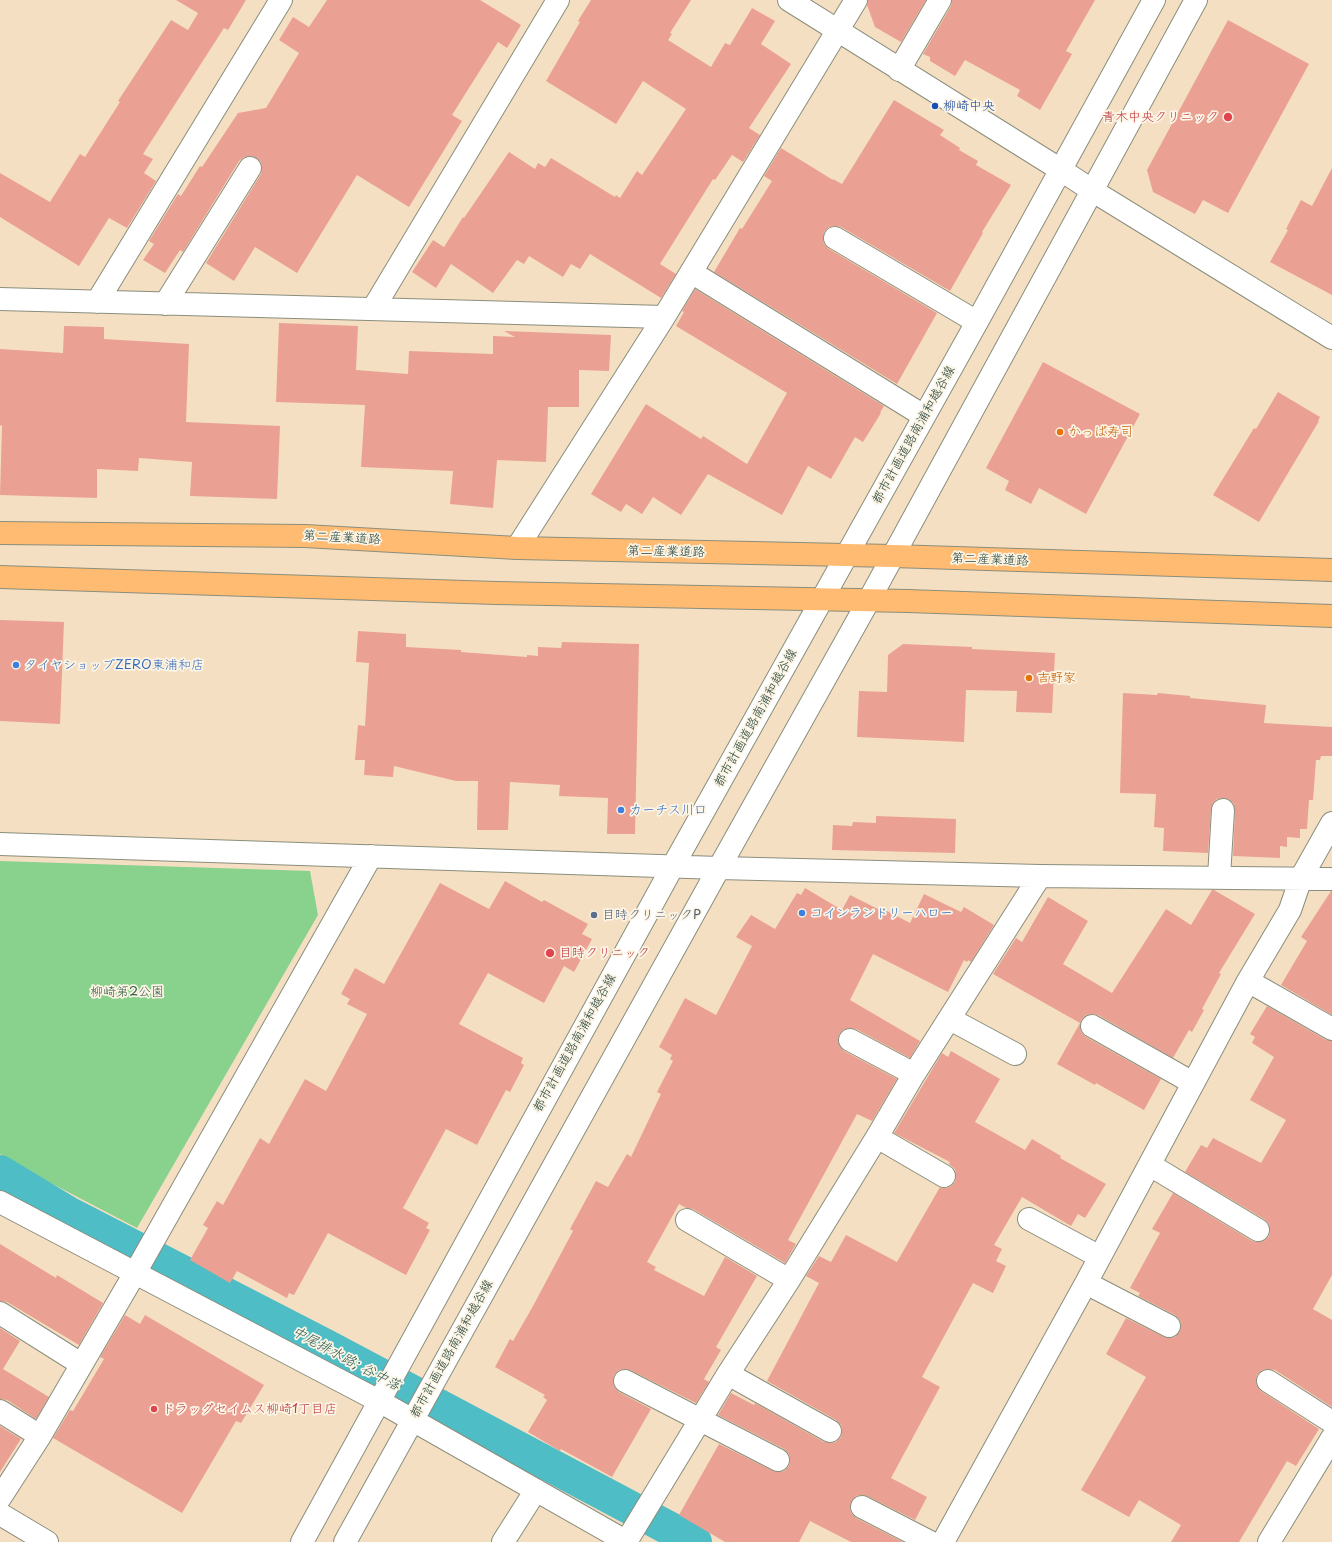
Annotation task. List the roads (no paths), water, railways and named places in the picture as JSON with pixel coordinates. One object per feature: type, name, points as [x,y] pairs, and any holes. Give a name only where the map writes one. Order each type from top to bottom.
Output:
[{"type":"main road","name":"第二産業道路","points":[[0,533],[305,536],[517,548],[893,556],[1332,570]]},
{"type":"main road","points":[[0,577],[488,592],[869,600],[1332,616]]},
{"type":"street","points":[[97,302],[281,0]]},
{"type":"street","points":[[373,310],[558,0]]},
{"type":"street","points":[[789,0],[1093,191],[1332,338]]},
{"type":"street","points":[[517,548],[664,317],[856,0]]},
{"type":"street","points":[[899,70],[940,0]]},
{"type":"street","name":"都市計画道路南浦和越谷線","points":[[302,1542],[673,866],[977,322],[1154,0]]},
{"type":"street","name":"都市計画道路南浦和越谷線","points":[[345,1542],[432,1383],[869,600],[1196,0]]},
{"type":"street","points":[[165,304],[250,168]]},
{"type":"street","points":[[835,238],[977,322]]},
{"type":"street","points":[[691,272],[924,416]]},
{"type":"street","points":[[0,299],[664,317]]},
{"type":"street","points":[[1219,877],[1222,810]]},
{"type":"street","points":[[942,1542],[1086,1283],[1248,981],[1290,910],[1301,878],[1332,823]]},
{"type":"street","points":[[0,844],[719,868],[1040,876],[1332,879]]},
{"type":"street","points":[[0,1498],[40,1436],[139,1265],[371,856]]},
{"type":"street","points":[[0,1202],[139,1265],[415,1415],[536,1490],[629,1538],[728,1374],[789,1280],[914,1074],[1040,876]]},
{"type":"street","points":[[1248,981],[1332,1029]]},
{"type":"street","points":[[950,1018],[1015,1054]]},
{"type":"street","points":[[1092,1026],[1193,1083]]},
{"type":"street","points":[[850,1040],[914,1074]]},
{"type":"street","points":[[877,1137],[944,1176]]},
{"type":"street","points":[[1150,1165],[1258,1230]]},
{"type":"street","points":[[1029,1219],[1100,1257]]},
{"type":"street","points":[[687,1220],[789,1280]]},
{"type":"street","points":[[1086,1283],[1169,1326]]},
{"type":"street","points":[[0,1314],[81,1364]]},
{"type":"street","points":[[728,1374],[830,1431]]},
{"type":"street","points":[[1268,1381],[1332,1422]]},
{"type":"street","points":[[625,1382],[778,1460]]},
{"type":"street","points":[[0,1411],[40,1436]]},
{"type":"street","points":[[1269,1542],[1332,1438]]},
{"type":"street","points":[[503,1542],[536,1490]]},
{"type":"street","points":[[862,1507],[930,1542]]},
{"type":"street","points":[[0,1514],[47,1542]]},
{"type":"waterway","name":"中尾排水路; 谷中落","points":[[0,1172],[68,1213],[326,1346],[695,1542]]},
{"type":"place","name":"柳崎中央","points":[[935,106]]},
{"type":"place","name":"青木中央クリニック","points":[[1228,117]]},
{"type":"place","name":"かっぱ寿司","points":[[1060,432]]},
{"type":"place","name":"タイヤショップZERO東浦和店","points":[[16,665]]},
{"type":"place","name":"吉野家","points":[[1029,678]]},
{"type":"place","name":"カーチス川口","points":[[621,810]]},
{"type":"place","name":"コインランドリーハロー","points":[[802,913]]},
{"type":"place","name":"目時クリニックP","points":[[594,915]]},
{"type":"place","name":"目時クリニック","points":[[550,953]]},
{"type":"place","name":"ドラッグセイムス柳崎1丁目店","points":[[154,1409]]},
{"type":"park label","name":"柳崎第2公園","points":[[127,992]]}]
